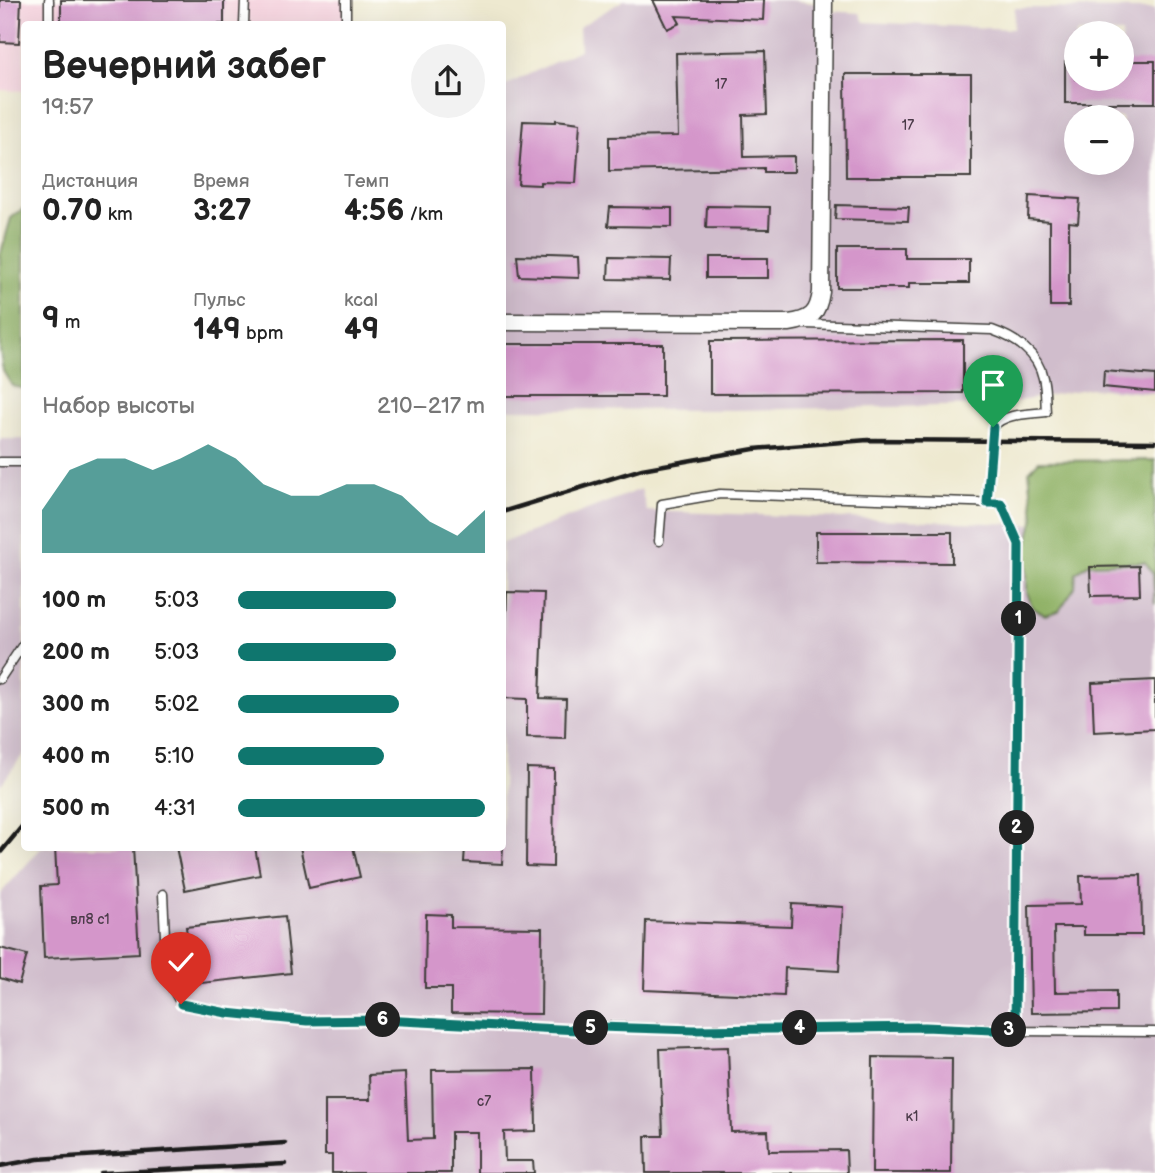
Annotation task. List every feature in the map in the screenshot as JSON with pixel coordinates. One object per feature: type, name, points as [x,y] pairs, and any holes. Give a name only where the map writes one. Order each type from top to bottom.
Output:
[{"type":"street","points":[[506,323],[789,323],[803,321],[813,314],[819,305],[821,292],[824,0]]},
{"type":"lane","points":[[49,0],[49,21]]},
{"type":"lane","points":[[244,21],[245,0]]},
{"type":"lane","points":[[346,0],[346,21]]},
{"type":"lane","points":[[789,323],[992,330],[1006,335],[1027,350],[1043,377],[1046,412],[1005,419],[998,421],[993,427],[987,503]]},
{"type":"lane","points":[[0,462],[21,462]]},
{"type":"lane","points":[[659,541],[662,504],[720,494],[1001,503],[1019,544],[1015,1031]]},
{"type":"lane","points":[[0,679],[21,648]]},
{"type":"lane","points":[[163,894],[167,978],[181,1004],[227,1013],[307,1021],[382,1020],[578,1030],[599,1027],[694,1030],[925,1027],[1155,1032]]},
{"type":"shaded area","points":[[0,0],[350,0],[350,21],[21,21],[21,91],[0,90]]},
{"type":"shaded area","points":[[624,0],[789,0],[828,5],[827,11],[860,13],[864,22],[1013,29],[1015,8],[1155,9],[1155,394],[1090,388],[997,405],[735,410],[506,409],[506,85],[580,50],[579,27]]},
{"type":"shaded area","points":[[0,439],[21,439],[21,757],[0,786]]},
{"type":"shaded area","points":[[641,489],[647,511],[1155,529],[1155,1173],[0,1173],[0,894],[38,851],[506,851],[506,541]]},
{"type":"green space","points":[[21,210],[21,388],[12,386],[3,371],[0,351],[0,256],[11,218]]},
{"type":"green space","points":[[1155,460],[1155,604],[1153,574],[1145,562],[1088,564],[1076,573],[1075,587],[1059,611],[1045,615],[1032,607],[1027,592],[1027,546],[1034,517],[1029,471],[1039,461]]},
{"type":"building","points":[[0,0],[21,0],[19,43],[0,42]]},
{"type":"building","points":[[61,0],[224,0],[224,21],[61,21]]},
{"type":"building","points":[[653,0],[764,0],[763,20],[676,16],[680,23],[667,29]]},
{"type":"building","points":[[765,51],[767,114],[743,115],[744,157],[794,156],[794,172],[764,172],[764,168],[609,171],[609,137],[678,136],[676,53]]},
{"type":"building","points":[[1134,61],[1155,61],[1155,103],[1065,103],[1065,91],[1134,91]]},
{"type":"building","points":[[845,74],[971,74],[971,177],[846,177]]},
{"type":"building","points":[[556,120],[580,123],[576,183],[518,184],[523,121]]},
{"type":"building","points":[[1029,196],[1080,199],[1078,223],[1069,222],[1069,306],[1050,306],[1050,221],[1028,219]]},
{"type":"building","points":[[836,205],[909,207],[908,221],[835,219]]},
{"type":"building","points":[[707,206],[770,207],[769,229],[706,228]]},
{"type":"building","points":[[610,207],[672,208],[672,227],[608,226]]},
{"type":"building","points":[[837,249],[907,249],[907,259],[969,259],[969,283],[909,283],[909,288],[837,288]]},
{"type":"building","points":[[517,255],[578,257],[579,278],[519,276]]},
{"type":"building","points":[[609,258],[671,259],[670,280],[608,279]]},
{"type":"building","points":[[706,258],[768,258],[768,278],[706,278]]},
{"type":"building","points":[[963,340],[963,393],[710,394],[710,341]]},
{"type":"building","points":[[506,344],[663,344],[663,396],[506,396]]},
{"type":"building","points":[[1104,371],[1155,375],[1155,392],[1103,387]]},
{"type":"building","points":[[816,532],[952,532],[952,563],[816,562]]},
{"type":"building","points":[[1139,566],[1140,595],[1091,596],[1090,567]]},
{"type":"building","points":[[507,592],[544,593],[540,698],[566,699],[565,738],[527,737],[527,699],[506,698]]},
{"type":"building","points":[[1155,680],[1155,729],[1094,732],[1092,683]]},
{"type":"building","points":[[527,768],[554,769],[553,867],[526,866]]},
{"type":"building","points":[[55,851],[133,851],[139,953],[44,958],[41,886],[57,885]]},
{"type":"building","points":[[177,851],[256,851],[260,875],[185,890]]},
{"type":"building","points":[[301,851],[354,851],[360,877],[309,888]]},
{"type":"building","points":[[465,851],[503,851],[502,864],[464,862]]},
{"type":"building","points":[[1141,875],[1142,935],[1084,935],[1084,927],[1054,927],[1055,992],[1116,991],[1116,1012],[1031,1013],[1029,905],[1081,904],[1080,876]]},
{"type":"building","points":[[792,904],[843,907],[839,971],[785,968],[784,996],[644,990],[646,921],[791,926]]},
{"type":"building","points":[[426,914],[451,915],[451,927],[542,928],[541,1014],[451,1013],[451,988],[425,988]]},
{"type":"building","points":[[285,916],[291,973],[193,984],[186,927]]},
{"type":"building","points":[[0,948],[27,955],[19,984],[0,978]]},
{"type":"building","points":[[728,1047],[731,1132],[768,1131],[769,1151],[846,1150],[847,1173],[646,1173],[645,1136],[663,1136],[660,1049]]},
{"type":"building","points":[[873,1057],[952,1058],[951,1173],[872,1173]]},
{"type":"building","points":[[535,1069],[536,1131],[504,1132],[505,1161],[533,1161],[534,1173],[477,1173],[477,1132],[451,1132],[451,1173],[332,1173],[332,1155],[325,1155],[325,1100],[370,1100],[369,1075],[405,1073],[408,1140],[433,1139],[432,1070]]},
{"type":"railway","points":[[506,511],[642,469],[754,449],[868,440],[1155,442]]},
{"type":"railway","points":[[0,853],[21,828]]},
{"type":"railway","points":[[0,1166],[38,1159],[285,1143]]},
{"type":"railway","points":[[101,1173],[285,1164]]},
{"type":"route","points":[[181,1004],[227,1013],[307,1021],[382,1020],[578,1030],[599,1027],[694,1030],[925,1027],[1015,1031],[1019,544],[1001,503],[987,503],[993,427]]}]
